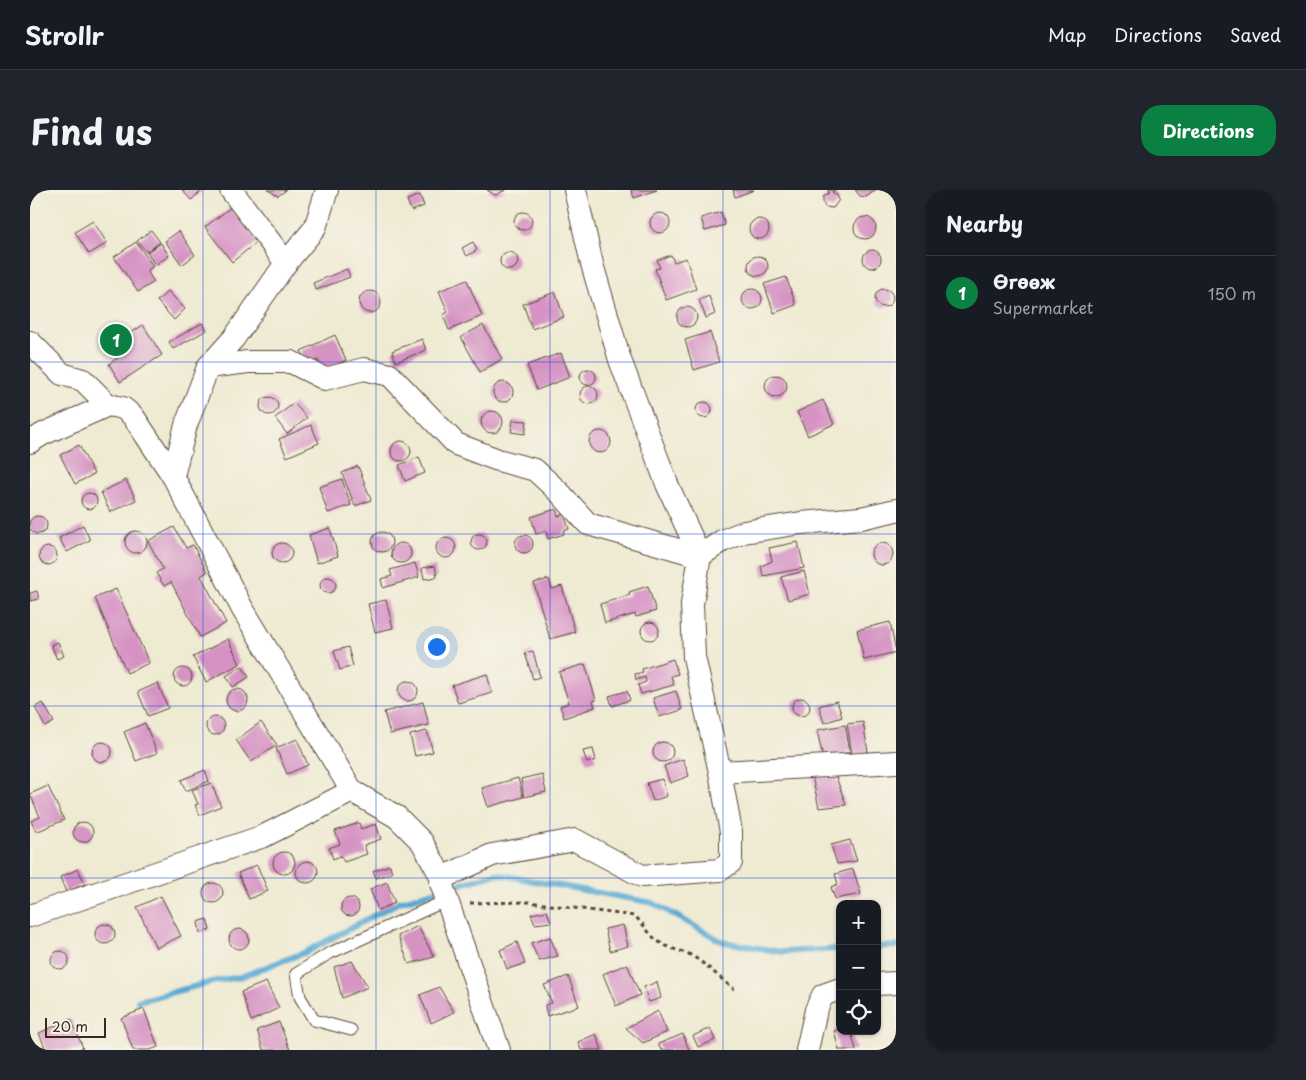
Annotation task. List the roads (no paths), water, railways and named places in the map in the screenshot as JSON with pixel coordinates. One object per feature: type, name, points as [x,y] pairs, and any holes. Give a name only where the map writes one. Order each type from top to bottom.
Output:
[{"type":"street","points":[[231,190],[286,263]]},
{"type":"street","points":[[173,476],[186,425],[208,367],[234,338],[286,263],[315,228],[327,190]]},
{"type":"street","points":[[446,895],[492,855],[575,840],[642,876],[680,875],[720,870],[731,862],[731,832],[720,772],[694,657],[692,604],[700,556],[667,484],[620,360],[592,264],[575,190]]},
{"type":"street","points":[[30,342],[62,374],[83,380],[89,384],[108,406]]},
{"type":"street","points":[[208,367],[248,362],[291,362],[325,379],[364,369],[390,375],[456,444],[498,460],[535,470],[560,493],[588,524],[700,556]]},
{"type":"street","points":[[30,442],[43,434],[108,406],[123,408],[133,416],[173,476],[242,608],[352,792],[398,817],[422,842],[446,895],[499,1050]]},
{"type":"street","points":[[700,556],[722,541],[744,532],[801,523],[861,518],[896,510]]},
{"type":"street","points":[[720,772],[896,762]]},
{"type":"street","points":[[30,916],[264,836],[352,792]]},
{"type":"street","points":[[881,984],[896,983]]},
{"type":"street","points":[[807,1050],[816,1010],[823,995],[837,990]]},
{"type":"lane","points":[[350,1030],[314,1020],[300,998],[296,974],[328,954],[446,895]]},
{"type":"waterway","points":[[138,1001],[216,981],[240,977],[306,952],[399,902],[496,874],[653,903],[723,942],[782,952],[836,949]]},
{"type":"waterway","points":[[881,947],[896,946]]},
{"type":"place","name":"Өгөөж","points":[[116,340]]}]
